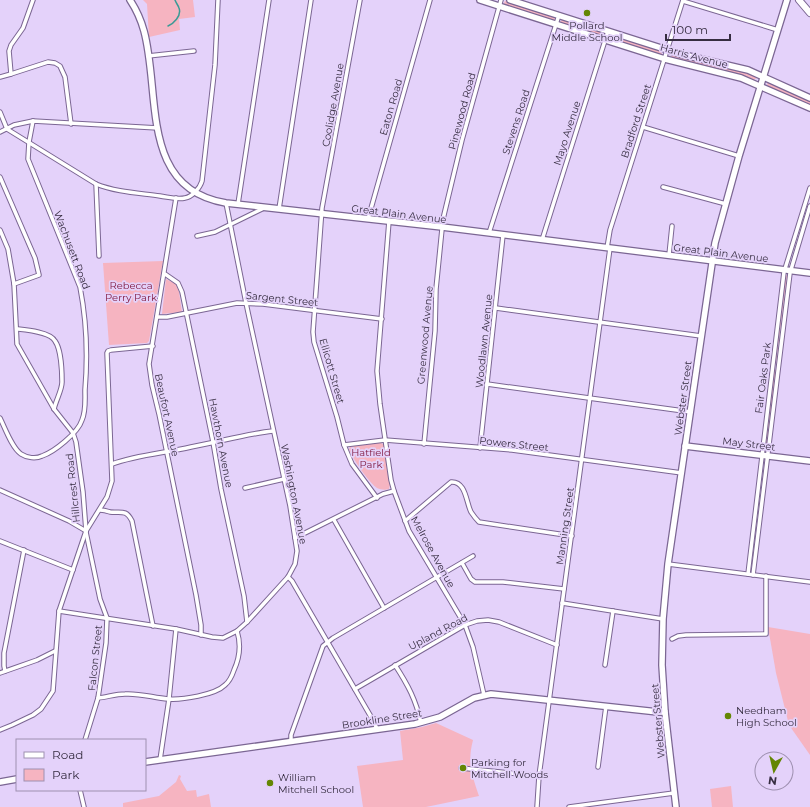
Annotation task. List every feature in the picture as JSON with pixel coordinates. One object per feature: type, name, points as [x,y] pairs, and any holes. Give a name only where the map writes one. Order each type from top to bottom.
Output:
[{"type":"main road","points":[[799,0],[810,13]]},
{"type":"street","points":[[11,74],[9,51],[11,45],[23,28],[33,0]]},
{"type":"street","name":"Great Plain Avenue","points":[[130,0],[144,30],[162,148],[170,168],[183,183],[195,192],[207,198],[226,203],[442,227],[810,273]]},
{"type":"street","points":[[0,112],[7,129],[96,184],[108,188],[176,198],[187,198],[200,187],[202,181],[215,65],[218,0]]},
{"type":"street","points":[[238,204],[269,0]]},
{"type":"street","points":[[279,209],[311,0]]},
{"type":"street","name":"Coolidge Avenue","points":[[322,214],[360,0]]},
{"type":"street","name":"Eaton Road","points":[[368,219],[430,0]]},
{"type":"street","name":"Harris Avenue","points":[[480,0],[500,3],[556,24],[665,59],[737,77],[810,108]]},
{"type":"street","name":"Harris Avenue","points":[[510,0],[668,50],[744,69],[763,76],[810,98]]},
{"type":"street","name":"Webster Street","points":[[676,807],[665,712],[662,665],[663,619],[668,564],[712,261],[717,237],[763,76],[787,0]]},
{"type":"street","points":[[683,1],[778,30]]},
{"type":"street","name":"Bradford Street","points":[[608,248],[610,230],[683,1]]},
{"type":"street","name":"Pinewood Road","points":[[442,227],[462,140],[500,3]]},
{"type":"street","name":"Stevens Road","points":[[489,233],[559,15]]},
{"type":"street","name":"Mayo Avenue","points":[[542,240],[608,31]]},
{"type":"street","points":[[148,56],[194,51]]},
{"type":"street","points":[[0,77],[48,62],[60,66],[65,77],[70,124]]},
{"type":"street","points":[[0,132],[14,125],[32,121],[158,128]]},
{"type":"street","name":"Wachusett Road","points":[[0,418],[11,440],[23,456],[32,458],[41,457],[63,443],[79,427],[82,420],[84,407],[87,336],[84,308],[80,287],[28,158],[32,121]]},
{"type":"street","points":[[643,127],[740,156]]},
{"type":"street","points":[[0,177],[35,258],[40,275],[14,284]]},
{"type":"street","points":[[96,184],[98,256]]},
{"type":"street","points":[[663,187],[726,204]]},
{"type":"street","name":"Fair Oaks Park","points":[[750,574],[760,521],[773,366],[787,270],[810,188]]},
{"type":"street","name":"Beaufort Avenue","points":[[176,198],[165,274],[149,364],[149,372],[196,595],[201,625],[201,635]]},
{"type":"street","name":"Washington Avenue","points":[[226,203],[284,479],[297,550],[295,564],[288,577],[237,631]]},
{"type":"street","name":"Fair Oaks Park","points":[[750,574],[755,521],[778,367],[787,270],[810,206]]},
{"type":"street","points":[[197,236],[215,232],[265,207]]},
{"type":"street","points":[[803,211],[808,213]]},
{"type":"street","name":"Ellicott Street","points":[[322,214],[313,332],[314,342],[344,445],[352,464],[378,498]]},
{"type":"street","name":"Melrose Avenue","points":[[389,221],[377,371],[385,440],[394,491],[405,521],[419,549],[465,625],[473,647],[484,695]]},
{"type":"street","points":[[669,255],[672,226]]},
{"type":"street","name":"Greenwood Avenue","points":[[424,444],[435,331],[436,290],[442,227]]},
{"type":"street","name":"Hillcrest Road","points":[[0,230],[8,250],[14,284],[17,344],[54,409],[73,433],[80,466],[86,531],[59,611],[52,691],[41,709],[34,716],[0,730]]},
{"type":"street","name":"Woodlawn Avenue","points":[[480,448],[503,235]]},
{"type":"street","name":"Manning Street","points":[[537,807],[539,776],[582,460],[608,248]]},
{"type":"street","name":"Hawthorn Avenue","points":[[165,274],[174,279],[180,286],[244,596],[247,622]]},
{"type":"street","name":"Sargent Street","points":[[158,317],[237,303],[246,303],[382,319]]},
{"type":"street","points":[[496,308],[701,336]]},
{"type":"street","points":[[17,329],[28,330],[46,335],[56,341],[59,353],[62,383],[54,409]]},
{"type":"street","points":[[0,490],[69,521],[86,531],[100,510],[110,490],[112,480],[108,353],[111,350],[153,346]]},
{"type":"street","points":[[773,366],[778,367]]},
{"type":"street","points":[[487,384],[691,412]]},
{"type":"street","points":[[112,464],[166,451],[191,448],[256,433],[273,431]]},
{"type":"street","name":"Powers Street","points":[[344,445],[385,440],[512,450],[682,472]]},
{"type":"street","name":"May Street","points":[[685,446],[810,461]]},
{"type":"street","points":[[245,488],[284,479]]},
{"type":"street","points":[[405,521],[452,482],[455,482],[460,485],[466,495],[470,511],[478,522],[572,536]]},
{"type":"street","points":[[295,538],[378,498],[383,494],[394,491]]},
{"type":"street","points":[[100,510],[125,513],[129,515],[132,521],[153,626]]},
{"type":"street","points":[[334,520],[384,608]]},
{"type":"street","points":[[755,521],[760,521]]},
{"type":"street","name":"Falcon Street","points":[[85,739],[98,698],[106,643],[107,618],[100,599],[86,531]]},
{"type":"street","points":[[0,541],[73,570]]},
{"type":"street","points":[[5,671],[4,653],[24,550]]},
{"type":"street","points":[[291,741],[291,736],[323,646],[328,641],[473,556]]},
{"type":"street","points":[[462,563],[471,579],[475,582],[503,582],[564,589]]},
{"type":"street","points":[[668,564],[810,582]]},
{"type":"street","points":[[672,639],[678,636],[686,635],[766,634],[766,576]]},
{"type":"street","points":[[288,577],[292,581],[328,641],[374,722],[377,730]]},
{"type":"street","points":[[562,603],[663,619]]},
{"type":"street","points":[[59,611],[223,638],[237,631],[240,641],[236,666],[230,679],[223,687],[192,697],[169,699],[139,694],[124,694],[98,698]]},
{"type":"street","points":[[605,664],[613,612]]},
{"type":"street","name":"Upland Road","points":[[355,688],[465,625],[477,620],[499,622],[557,646]]},
{"type":"street","points":[[160,760],[169,699],[176,630]]},
{"type":"street","points":[[0,673],[38,660],[55,652]]},
{"type":"street","points":[[395,665],[410,687],[418,707],[421,723]]},
{"type":"street","name":"Brookline Street","points":[[146,762],[421,723],[445,715],[469,700],[484,695],[504,695],[665,712]]},
{"type":"street","points":[[598,767],[606,706]]},
{"type":"street","points":[[461,768],[539,776]]},
{"type":"street","points":[[0,782],[16,779]]},
{"type":"street","points":[[80,791],[84,807]]},
{"type":"street","points":[[568,807],[674,792]]},
{"type":"green space","points":[[143,0],[193,0],[195,17],[179,19],[180,30],[149,37],[147,4]]},
{"type":"green space","points":[[505,1],[552,15],[555,19],[553,21],[506,6],[504,3]]},
{"type":"green space","points":[[563,19],[603,32],[604,35],[602,36],[561,24],[560,22]]},
{"type":"green space","points":[[612,35],[660,50],[662,54],[661,55],[611,39]]},
{"type":"green space","points":[[673,54],[739,70],[757,76],[757,78],[753,80],[673,59],[671,56]]},
{"type":"green space","points":[[768,82],[810,100],[810,106],[769,87],[767,84]]},
{"type":"green space","name":"Rebecca Perry Park","points":[[163,261],[149,341],[147,343],[109,345],[103,263]]},
{"type":"green space","points":[[786,275],[787,276],[776,364],[774,363]]},
{"type":"green space","points":[[166,279],[176,284],[179,292],[182,312],[162,314]]},
{"type":"green space","points":[[774,369],[776,370],[766,450],[764,450]]},
{"type":"green space","name":"Hatfield Park","points":[[376,442],[384,445],[390,485],[389,489],[383,490],[377,488],[370,481],[361,470],[349,449],[351,446]]},
{"type":"green space","points":[[768,627],[810,634],[810,755],[789,725],[776,673]]},
{"type":"green space","points":[[436,723],[473,740],[470,762],[472,775],[479,796],[426,807],[363,807],[357,766],[403,760],[400,731]]},
{"type":"green space","points":[[179,775],[181,776],[180,779],[187,791],[196,790],[197,797],[209,794],[211,807],[123,807],[123,803],[159,796],[176,782]]},
{"type":"green space","points":[[731,786],[733,807],[712,807],[710,789]]},
{"type":"waterway","points":[[168,26],[174,22],[180,11],[175,0]]},
{"type":"place","name":"Pollard Middle School","points":[[587,13]]},
{"type":"place","name":"Needham High School","points":[[728,716]]},
{"type":"place","name":"Parking for Mitchell Woods","points":[[463,768]]},
{"type":"place","name":"William Mitchell School","points":[[270,783]]}]
